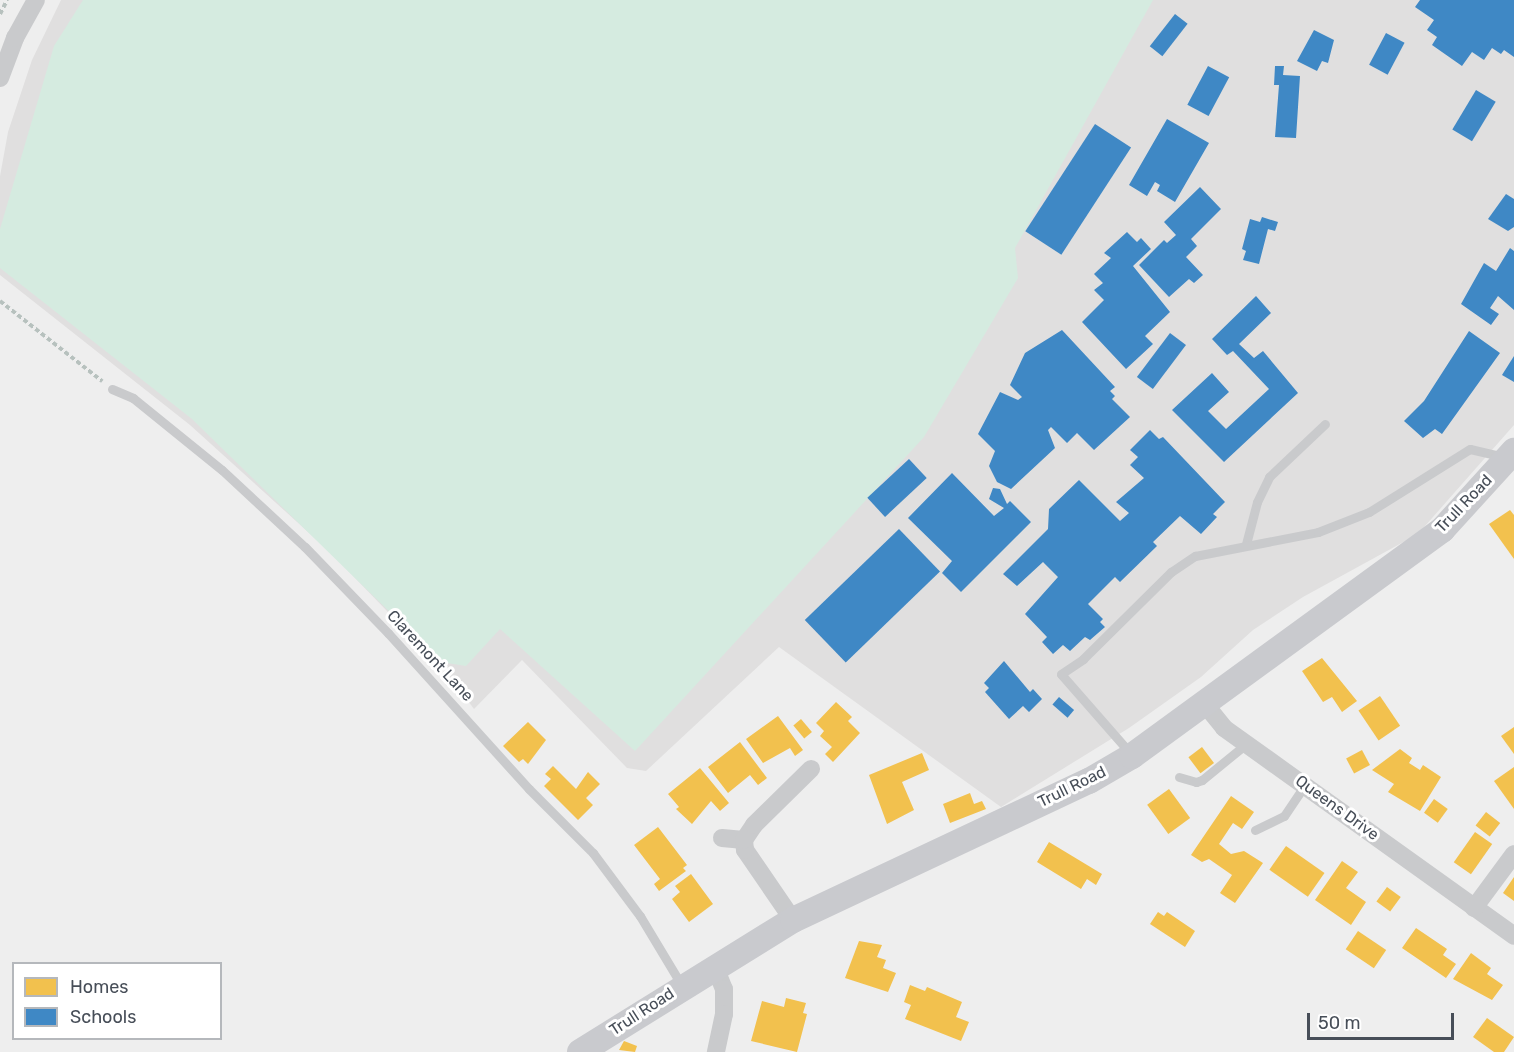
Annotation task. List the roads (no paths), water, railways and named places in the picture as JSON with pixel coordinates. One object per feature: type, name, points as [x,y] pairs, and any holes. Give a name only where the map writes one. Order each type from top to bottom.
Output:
[{"type":"street","points":[[0,78],[15,38],[36,0]]},
{"type":"street","name":"Trull Road","points":[[580,1052],[682,986],[793,920],[1089,781],[1132,756],[1442,530],[1512,456]]},
{"type":"street","name":"Queens Drive","points":[[1204,703],[1224,728],[1514,936]]},
{"type":"street","points":[[793,920],[745,850],[744,840],[754,825],[811,769]]},
{"type":"street","points":[[722,838],[744,840]]},
{"type":"street","points":[[1474,908],[1514,854]]},
{"type":"street","points":[[715,967],[724,989],[724,1014],[716,1052]]},
{"type":"lane","name":"Claremont Lane","points":[[112,388],[133,398],[222,470],[305,547],[388,633],[529,789],[593,853],[640,916],[682,986]]},
{"type":"lane","points":[[1246,544],[1257,502],[1269,477],[1325,424]]},
{"type":"lane","points":[[1132,756],[1061,674],[1083,659],[1171,572],[1195,556],[1246,544],[1318,532],[1369,512],[1470,449],[1512,456]]},
{"type":"lane","points":[[1179,777],[1196,782],[1202,780],[1246,744]]},
{"type":"lane","points":[[1255,830],[1284,816],[1305,785]]}]
